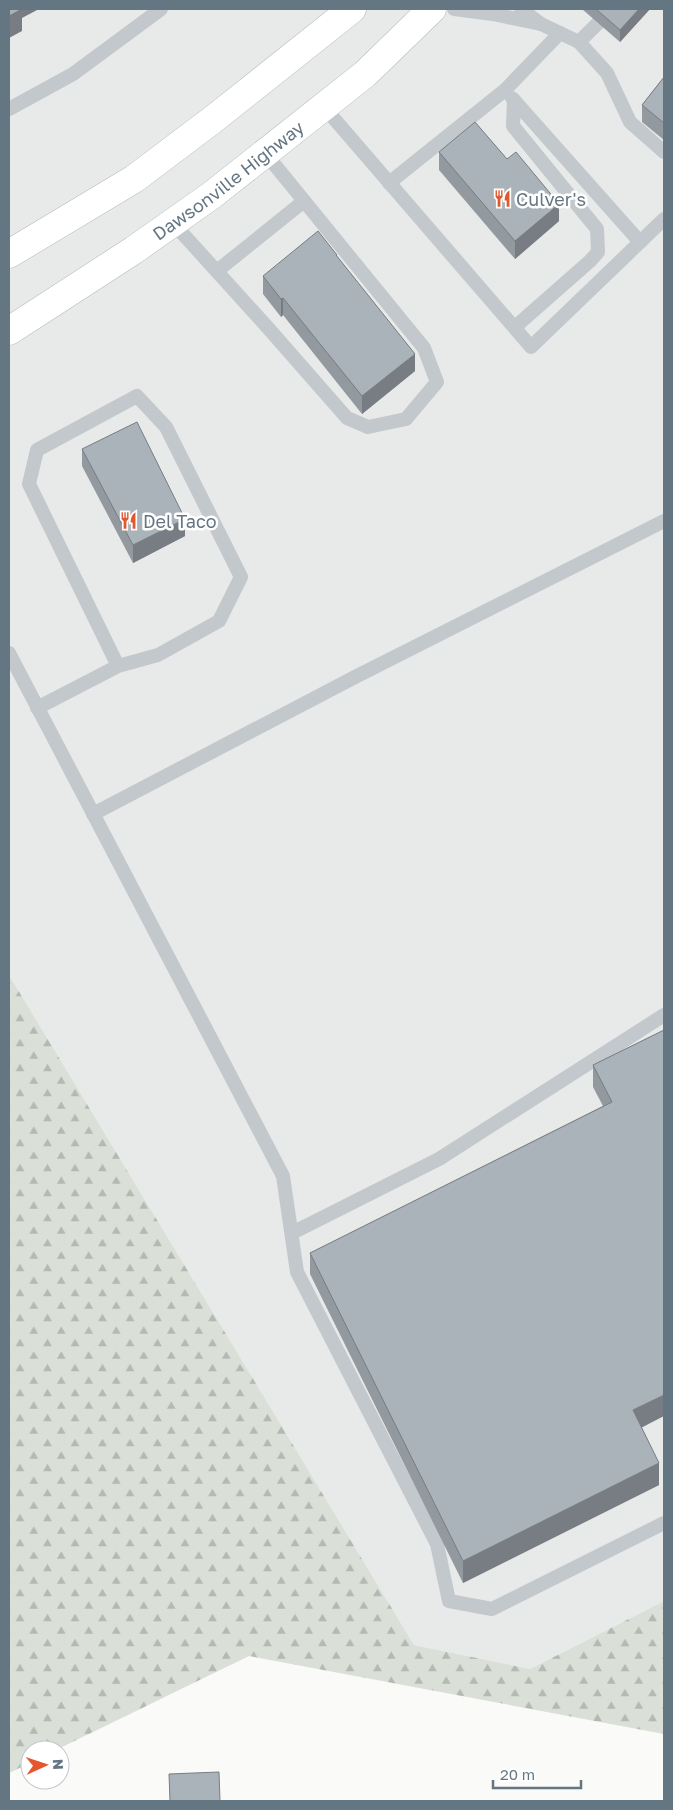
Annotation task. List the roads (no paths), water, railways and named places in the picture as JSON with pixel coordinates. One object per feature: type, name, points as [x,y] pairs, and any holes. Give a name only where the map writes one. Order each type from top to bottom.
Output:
[{"type":"main road","points":[[9,254],[134,179],[211,121],[352,9]]},
{"type":"main road","name":"Dawsonville Highway","points":[[9,331],[212,196],[365,74],[432,9]]},
{"type":"lane","points":[[9,109],[73,74],[161,9]]},
{"type":"lane","points":[[454,9],[493,14],[541,24]]},
{"type":"lane","points":[[521,9],[541,24],[579,42],[607,73],[630,122],[664,152]]},
{"type":"lane","points":[[579,42],[598,23]]},
{"type":"lane","points":[[389,183],[509,95],[560,33]]},
{"type":"lane","points":[[509,95],[640,242]]},
{"type":"lane","points":[[509,95],[513,126],[597,230],[598,252],[515,327]]},
{"type":"lane","points":[[324,107],[531,347],[664,219]]},
{"type":"lane","points":[[173,223],[347,418],[368,427],[406,419],[437,382],[424,348],[265,153]]},
{"type":"lane","points":[[218,272],[304,201]]},
{"type":"lane","points":[[37,708],[118,666],[158,655],[219,621],[241,577],[166,427],[137,396],[37,450],[29,484],[118,666]]},
{"type":"lane","points":[[93,814],[664,521]]},
{"type":"lane","points":[[9,653],[14,674],[37,708],[283,1176],[298,1272],[437,1544],[449,1601],[492,1609],[664,1523]]},
{"type":"lane","points":[[292,1233],[439,1159],[664,1015]]},
{"type":"place","name":"Culver's","points":[[502,199]]},
{"type":"place","name":"Del Taco","points":[[129,521]]}]
